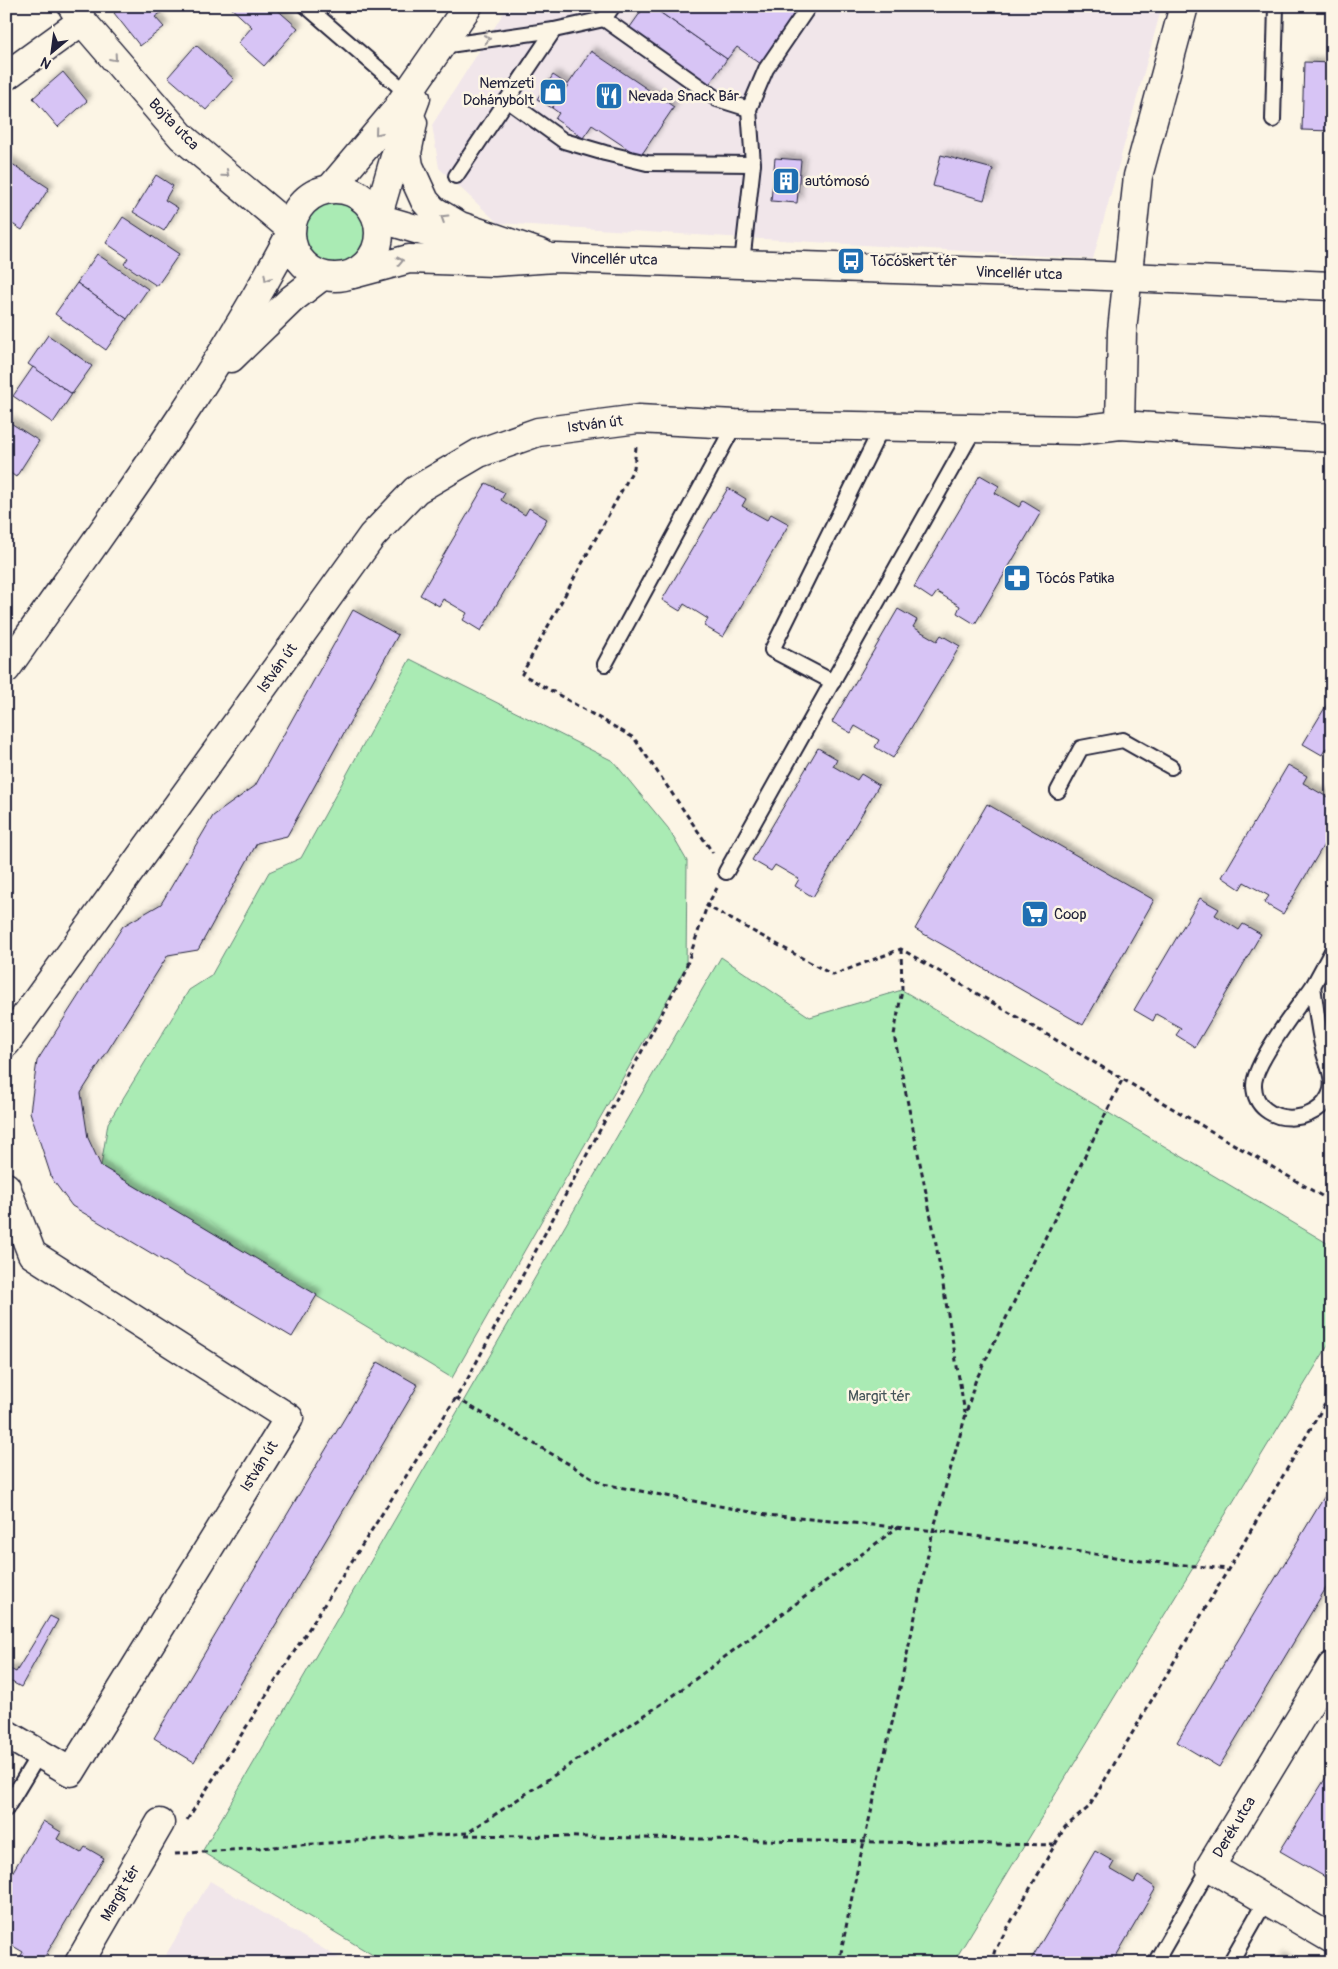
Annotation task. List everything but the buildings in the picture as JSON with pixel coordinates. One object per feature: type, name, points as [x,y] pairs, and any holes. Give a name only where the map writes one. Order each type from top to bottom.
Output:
[{"type":"street","points":[[330,189],[408,94],[468,6]]},
{"type":"street","points":[[1120,425],[1126,278],[1138,176],[1184,6]]},
{"type":"street","points":[[6,76],[77,14]]},
{"type":"street","name":"Bojta utca","points":[[77,14],[182,137],[290,232]]},
{"type":"street","points":[[377,218],[399,143],[433,57]]},
{"type":"street","points":[[433,57],[408,153],[413,177],[425,201],[433,210],[460,226],[555,258]]},
{"type":"street","points":[[6,669],[205,383],[268,277],[290,232],[294,214],[303,202],[315,193],[330,189],[354,193],[372,208],[377,218],[379,235],[376,251],[366,265],[353,274],[337,278],[322,276],[310,270],[299,260],[293,248],[290,232]]},
{"type":"street","name":"Vincellér utca","points":[[377,218],[446,239],[555,258]]},
{"type":"street","name":"Vincellér utca","points":[[353,274],[409,259],[494,262],[555,258],[742,263],[1332,286]]},
{"type":"street","points":[[205,383],[292,299],[322,276]]},
{"type":"street","name":"István út","points":[[6,1043],[372,536],[416,490],[478,453],[538,432],[638,419],[735,424]]},
{"type":"street","points":[[735,424],[1078,430],[1120,425],[1332,438]]},
{"type":"street","points":[[6,1187],[32,1254]]},
{"type":"street","points":[[6,1239],[32,1254]]},
{"type":"street","name":"István út","points":[[6,1734],[71,1772],[289,1418],[32,1254]]},
{"type":"street","name":"Derék utca","points":[[1332,1666],[1210,1867],[1332,1939]]},
{"type":"street","name":"Margit tér","points":[[79,1963],[172,1824]]},
{"type":"lane","points":[[306,6],[408,94]]},
{"type":"lane","points":[[433,57],[604,19],[613,6]]},
{"type":"lane","points":[[742,263],[753,164],[750,109],[766,69],[810,6]]},
{"type":"lane","points":[[1273,120],[1276,6]]},
{"type":"lane","points":[[604,19],[717,98],[750,109]]},
{"type":"lane","points":[[456,176],[554,30]]},
{"type":"lane","points":[[507,100],[564,140],[605,153],[647,163],[753,164]]},
{"type":"lane","points":[[605,664],[735,424]]},
{"type":"lane","points":[[833,682],[772,650],[882,426]]},
{"type":"lane","points":[[726,872],[974,428]]},
{"type":"lane","points":[[1058,791],[1081,748],[1123,740],[1171,767]]},
{"type":"lane","points":[[1313,986],[1323,1051],[1331,1076],[1331,1088],[1327,1100],[1318,1110],[1306,1116],[1293,1119],[1279,1116],[1267,1110],[1258,1100],[1254,1086],[1257,1074],[1274,1042],[1313,986],[1332,951]]},
{"type":"lane","points":[[6,1809],[39,1754]]},
{"type":"lane","points":[[1155,1963],[1210,1867]]},
{"type":"lane","points":[[1230,1963],[1266,1900]]},
{"type":"path","points":[[172,1824],[456,1398],[602,1129],[685,970],[707,906]]},
{"type":"path","points":[[902,949],[902,990],[894,1035],[933,1227],[965,1416]]},
{"type":"path","points":[[839,1963],[864,1840],[897,1702],[933,1531],[975,1382],[1122,1080],[1332,1202]]},
{"type":"path","points":[[991,1963],[995,1950],[1065,1827],[1089,1807],[1332,1392]]},
{"type":"path","points":[[456,1398],[603,1484],[766,1515],[933,1531],[1141,1561],[1228,1569]]},
{"type":"path","points":[[174,1854],[467,1833],[666,1701],[898,1527]]},
{"type":"path","points":[[441,1835],[864,1840],[1055,1845]]},
{"type":"shaded area","points":[[508,6],[1162,6],[1093,259],[498,223],[439,168],[432,125]]},
{"type":"shaded area","points":[[210,1881],[347,1963],[161,1963]]},
{"type":"green space","points":[[329,199],[341,199],[358,208],[365,219],[367,231],[365,243],[358,254],[341,263],[329,263],[317,258],[308,249],[303,237],[303,225],[308,213],[317,204]]},
{"type":"green space","points":[[410,659],[613,761],[668,828],[687,861],[686,967],[452,1378],[101,1166],[108,1123],[189,990],[211,976],[269,872],[301,858]]},
{"type":"green space","name":"Margit tér","points":[[721,957],[810,1017],[902,990],[1332,1246],[1332,1339],[953,1963],[386,1963],[202,1852]]},
{"type":"place","name":"Nemzeti Dohánybolt","points":[[553,92]]},
{"type":"place","name":"Nevada Snack Bár","points":[[609,96]]},
{"type":"place","name":"autómosó","points":[[786,181]]},
{"type":"place","name":"Tócóskert tér","points":[[851,261]]},
{"type":"place","name":"Tócós Patika","points":[[1017,578]]},
{"type":"place","name":"Coop","points":[[1035,914]]}]
